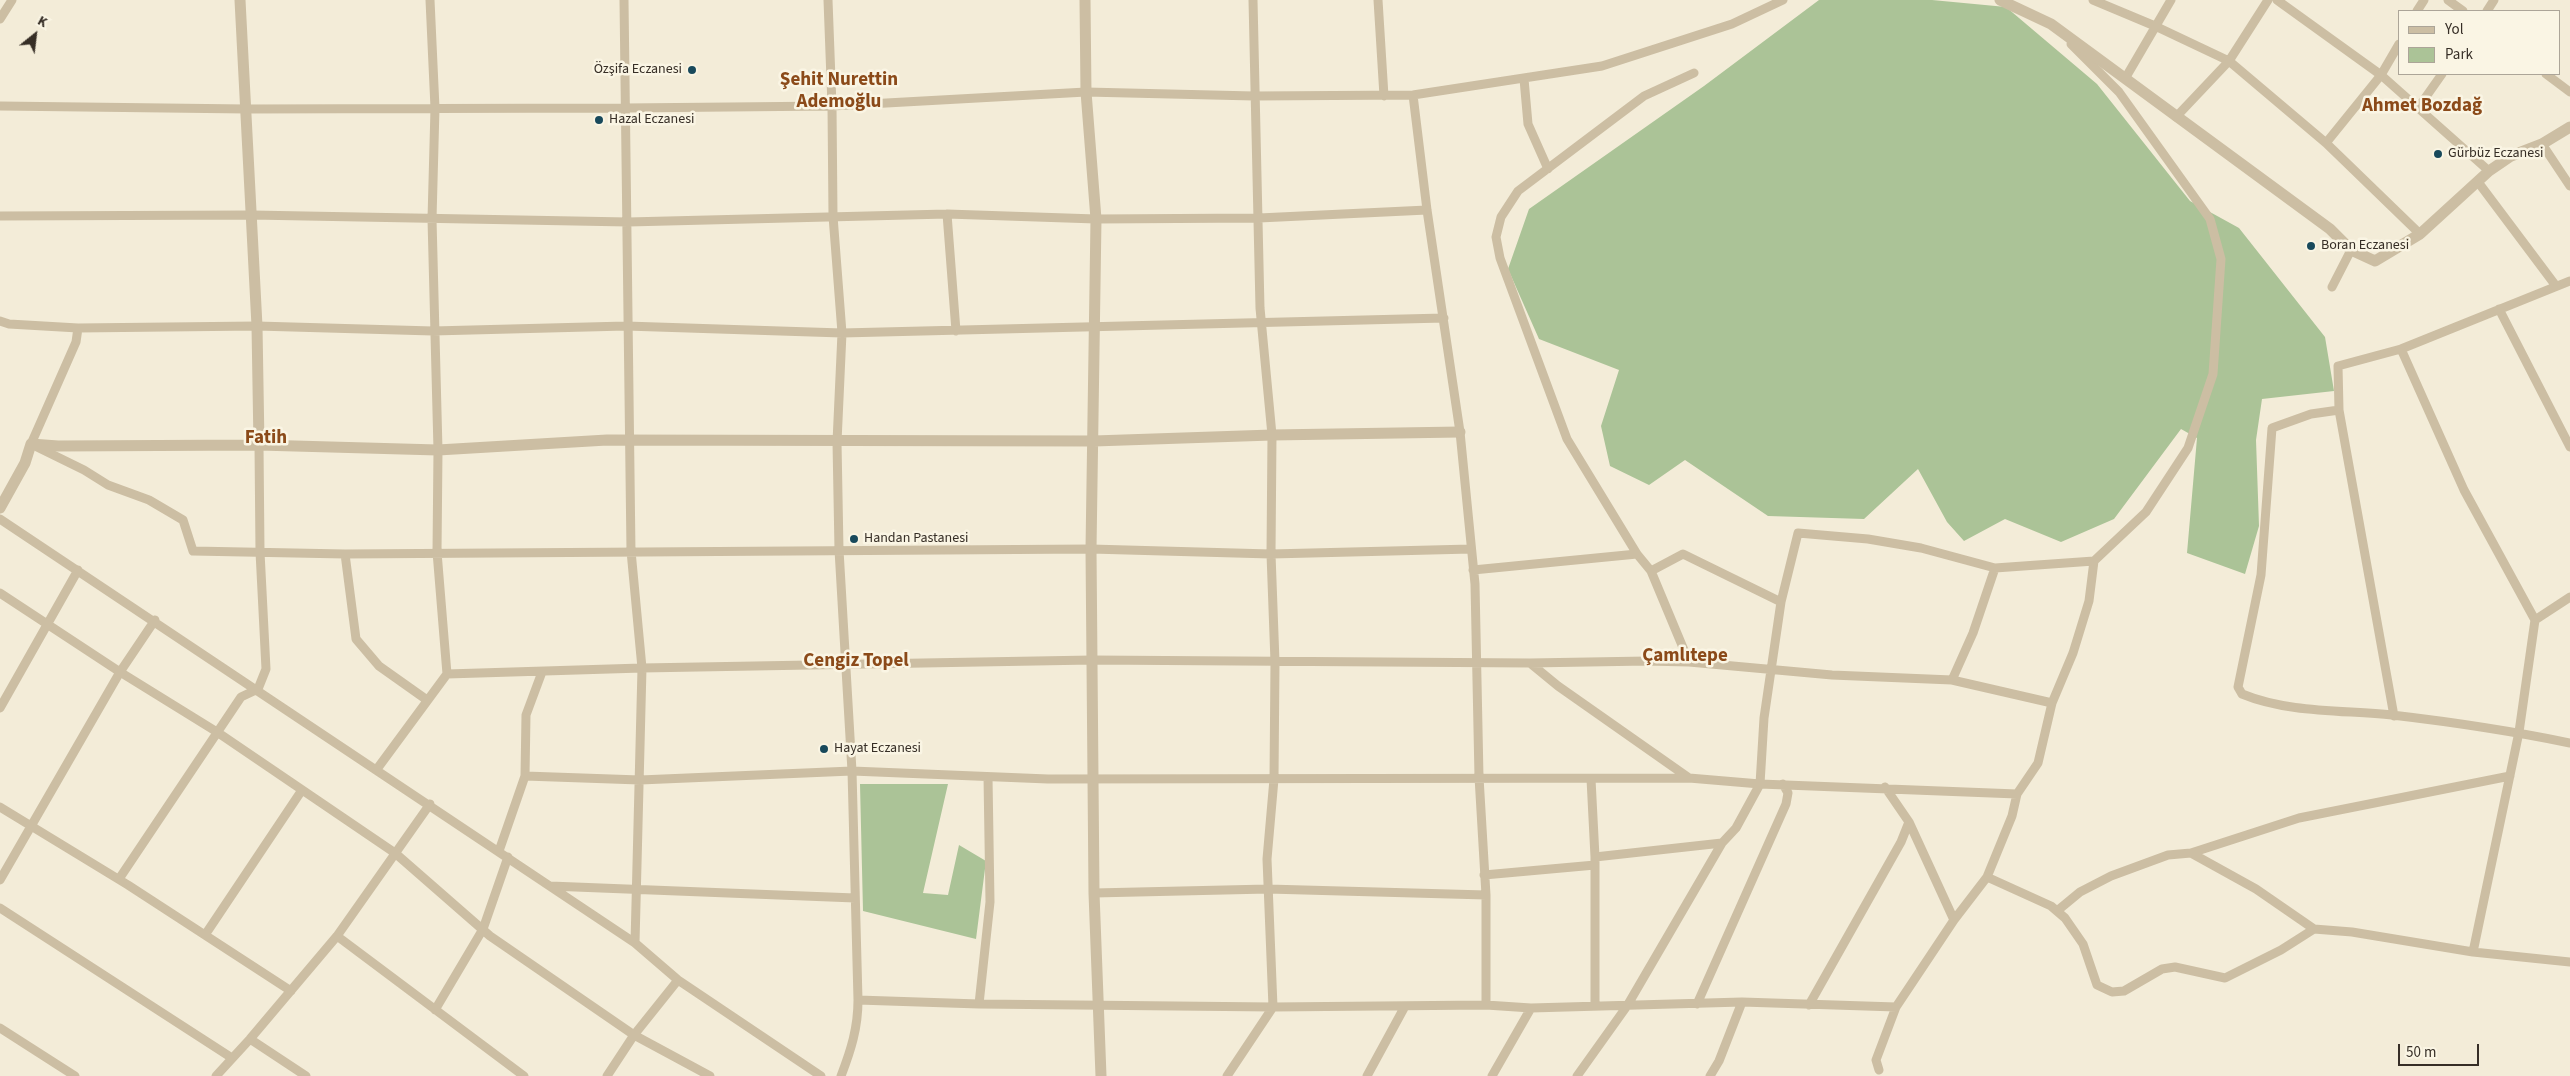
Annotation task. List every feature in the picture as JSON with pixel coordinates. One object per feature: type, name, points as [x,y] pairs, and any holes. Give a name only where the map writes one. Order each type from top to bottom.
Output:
[{"type":"street","points":[[0,19],[12,0]]},
{"type":"street","points":[[119,879],[241,697],[258,689],[266,669],[260,552],[257,326],[240,0]]},
{"type":"street","points":[[376,770],[447,674],[437,552],[438,450],[433,330],[432,219],[435,108],[430,0]]},
{"type":"street","points":[[624,0],[628,222],[626,326],[628,440],[631,551],[642,668],[640,780],[635,889],[636,943]]},
{"type":"street","points":[[828,0],[832,106],[833,216],[842,333],[837,442],[839,550],[852,771],[858,1000],[858,1025],[852,1048],[841,1076]]},
{"type":"street","points":[[1085,0],[1086,92],[1096,219],[1091,549],[1094,893],[1102,1076]]},
{"type":"street","points":[[1227,1076],[1273,1007],[1267,859],[1274,779],[1275,662],[1271,554],[1272,435],[1263,323],[1258,218],[1252,0]]},
{"type":"street","points":[[1378,0],[1384,96]]},
{"type":"street","points":[[0,106],[247,109],[625,108],[832,106],[1086,92],[1254,96],[1413,95],[1602,66],[1732,24],[1782,0]]},
{"type":"street","points":[[2000,0],[2051,24],[2126,77],[2176,117],[2330,229],[2351,250],[2375,261],[2420,234],[2489,171],[2511,156],[2542,144],[2570,127]]},
{"type":"street","points":[[2093,0],[2155,26],[2229,61],[2326,143],[2420,234]]},
{"type":"street","points":[[2126,77],[2171,0]]},
{"type":"street","points":[[2176,117],[2229,61],[2268,0]]},
{"type":"street","points":[[2277,0],[2381,75],[2489,171]]},
{"type":"street","points":[[2448,0],[2462,10]]},
{"type":"street","points":[[1878,1070],[1876,1060],[1896,1006],[1954,920],[1987,877],[2012,816],[2017,794],[2038,763],[2052,703],[2072,653],[2089,601],[2094,562],[2146,512],[2188,448],[2213,374],[2221,259],[2210,219],[2119,92],[2051,24]]},
{"type":"street","points":[[2326,143],[2381,75],[2398,46]]},
{"type":"street","points":[[1689,662],[1651,570],[1637,554],[1567,439],[1500,258],[1496,237],[1501,217],[1518,191],[1644,96],[1694,73]]},
{"type":"street","points":[[2418,108],[2441,75]]},
{"type":"street","points":[[2547,75],[2570,92]]},
{"type":"street","points":[[1524,79],[1528,124],[1548,169]]},
{"type":"street","points":[[1413,95],[1427,210],[1460,432],[1474,570],[1479,777],[1486,895],[1486,1006]]},
{"type":"street","points":[[2542,144],[2570,186]]},
{"type":"street","points":[[2478,182],[2556,286]]},
{"type":"street","points":[[0,216],[252,215],[628,222],[947,214],[1096,219],[1258,218],[1427,210]]},
{"type":"street","points":[[947,214],[956,331]]},
{"type":"street","points":[[2332,287],[2351,250]]},
{"type":"street","points":[[2394,716],[2339,410],[2338,366],[2400,349],[2570,281]]},
{"type":"street","points":[[2499,309],[2570,447]]},
{"type":"street","points":[[0,321],[9,324],[78,328],[257,326],[433,330],[626,326],[842,333],[1095,329],[1444,318]]},
{"type":"street","points":[[0,508],[25,464],[31,444],[76,342],[78,328]]},
{"type":"street","points":[[2400,349],[2464,490],[2535,620],[2519,732],[2473,952]]},
{"type":"street","points":[[2339,410],[2311,414],[2272,428],[2262,575],[2238,688],[2242,694],[2264,704],[2394,716],[2519,732],[2570,744]]},
{"type":"street","points":[[31,444],[58,446],[259,445],[438,450],[628,440],[837,442],[1094,441],[1272,435],[1460,432]]},
{"type":"street","points":[[31,444],[84,470],[108,485],[149,500],[182,520],[193,551],[345,554],[1091,549],[1271,554],[1471,549]]},
{"type":"street","points":[[0,519],[155,620],[636,943],[678,980],[821,1076]]},
{"type":"street","points":[[1577,1076],[1627,1006],[1722,843],[1736,828],[1760,784],[1764,718],[1781,602],[1798,533],[1868,539],[1921,548],[1995,568],[2094,562]]},
{"type":"street","points":[[345,554],[356,639],[379,666],[427,700]]},
{"type":"street","points":[[1474,570],[1637,554]]},
{"type":"street","points":[[1651,570],[1683,554],[1781,602]]},
{"type":"street","points":[[1952,680],[1973,633],[1995,568]]},
{"type":"street","points":[[0,708],[78,570]]},
{"type":"street","points":[[0,594],[217,732],[395,853],[483,929],[634,1035],[710,1076]]},
{"type":"street","points":[[2535,620],[2570,596]]},
{"type":"street","points":[[0,880],[120,672],[155,620]]},
{"type":"street","points":[[447,674],[642,668],[1092,660],[1275,662],[1477,661],[1530,663],[1689,662],[1771,671],[1952,680],[2052,703]]},
{"type":"street","points":[[1530,663],[1558,686],[1689,778]]},
{"type":"street","points":[[500,851],[525,776],[526,715],[542,672]]},
{"type":"street","points":[[525,776],[640,780],[852,771],[988,778],[1094,779],[1479,777],[1591,780],[1689,778],[1760,784],[2017,794]]},
{"type":"street","points":[[2057,911],[2080,892],[2111,876],[2168,855],[2191,853],[2299,818],[2510,776]]},
{"type":"street","points":[[980,1004],[990,902],[988,778]]},
{"type":"street","points":[[1591,780],[1595,861],[1595,1006]]},
{"type":"street","points":[[1697,1004],[1786,804],[1788,793],[1783,784]]},
{"type":"street","points":[[1885,788],[1909,822],[1954,920]]},
{"type":"street","points":[[205,935],[302,790]]},
{"type":"street","points":[[216,1076],[250,1039],[337,936],[430,804]]},
{"type":"street","points":[[0,807],[119,879],[291,991]]},
{"type":"street","points":[[1810,1005],[1901,842],[1909,822]]},
{"type":"street","points":[[1484,875],[1722,843]]},
{"type":"street","points":[[2191,853],[2256,889],[2314,929],[2352,932],[2473,952],[2570,962]]},
{"type":"street","points":[[435,1010],[483,929],[508,857]]},
{"type":"street","points":[[1987,877],[2057,911],[2066,918],[2083,944],[2097,985],[2112,992],[2124,991],[2162,969],[2175,967],[2225,978],[2281,950],[2314,929]]},
{"type":"street","points":[[550,886],[855,898]]},
{"type":"street","points":[[1094,893],[1268,889],[1486,895]]},
{"type":"street","points":[[0,908],[232,1058]]},
{"type":"street","points":[[337,936],[524,1076]]},
{"type":"street","points":[[607,1076],[634,1035],[678,980]]},
{"type":"street","points":[[858,1000],[1100,1006],[1404,1008],[1486,1006],[1531,1008],[1742,1002],[1896,1006]]},
{"type":"street","points":[[1710,1076],[1719,1061],[1742,1002]]},
{"type":"street","points":[[1367,1076],[1404,1008]]},
{"type":"street","points":[[1492,1076],[1531,1008]]},
{"type":"street","points":[[0,1028],[75,1076]]},
{"type":"street","points":[[250,1039],[302,1075]]},
{"type":"green space","points":[[1819,0],[1932,0],[2006,7],[2097,84],[2190,201],[2239,228],[2325,337],[2334,391],[2262,399],[2256,440],[2259,526],[2245,574],[2187,553],[2197,438],[2181,429],[2114,519],[2061,542],[2005,519],[1964,541],[1947,522],[1918,469],[1864,519],[1768,516],[1685,460],[1649,485],[1610,466],[1601,426],[1619,370],[1539,339],[1508,269],[1529,209],[1704,86]]},
{"type":"green space","points":[[860,784],[948,784],[923,893],[948,895],[959,845],[986,861],[976,939],[863,911]]},
{"type":"place","name":"Özşifa Eczanesi","points":[[692,70]]},
{"type":"place","name":"Hazal Eczanesi","points":[[599,120]]},
{"type":"place","name":"Gürbüz Eczanesi","points":[[2438,154]]},
{"type":"place","name":"Boran Eczanesi","points":[[2311,246]]},
{"type":"place","name":"Handan Pastanesi","points":[[854,539]]},
{"type":"place","name":"Hayat Eczanesi","points":[[824,749]]},
{"type":"district","name":"Şehit Nurettin Ademoğlu","points":[[839,92]]},
{"type":"district","name":"Ahmet Bozdağ","points":[[2422,107]]},
{"type":"district","name":"Fatih","points":[[266,439]]},
{"type":"district","name":"Çamlıtepe","points":[[1685,657]]},
{"type":"district","name":"Cengiz Topel","points":[[856,662]]}]
